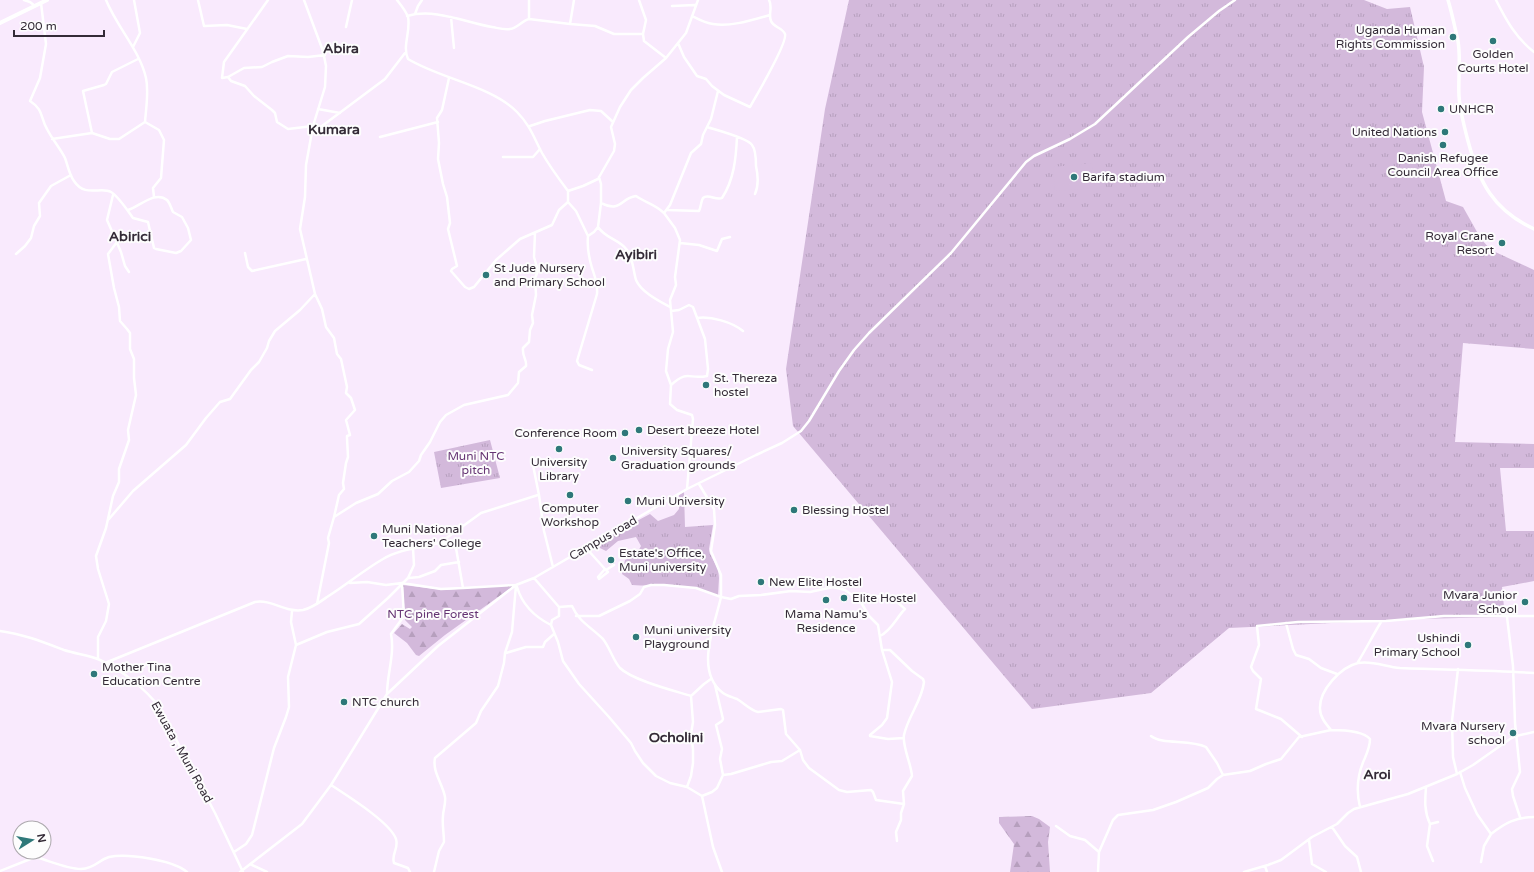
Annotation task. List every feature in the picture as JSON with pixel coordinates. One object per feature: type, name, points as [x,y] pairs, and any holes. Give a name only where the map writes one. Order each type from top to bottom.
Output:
[{"type":"main road","points":[[0,23],[47,0]]},
{"type":"main road","points":[[1448,0],[1458,42],[1459,97],[1461,112],[1476,170],[1494,200],[1522,224],[1534,229]]},
{"type":"street","points":[[24,0],[35,6]]},
{"type":"street","points":[[106,0],[142,65],[146,80],[147,94],[145,122]]},
{"type":"street","points":[[133,48],[140,33],[134,0]]},
{"type":"street","points":[[198,0],[204,26],[227,25],[247,29]]},
{"type":"street","points":[[268,0],[223,65],[222,78],[228,77],[244,68],[262,67],[288,56],[308,57],[325,55]]},
{"type":"street","points":[[304,0],[325,55],[326,81],[313,126],[305,169],[305,196],[300,228],[315,294],[322,309],[326,327],[334,338],[337,354],[341,360],[347,387],[346,393],[351,398],[355,410],[346,420],[350,435],[347,436],[348,457],[343,483],[344,489],[339,495],[328,538],[329,543],[317,604]]},
{"type":"street","points":[[346,27],[352,0]]},
{"type":"street","points":[[398,0],[407,16],[408,25],[406,52],[410,60],[449,78],[479,88],[508,104],[530,126],[540,149],[568,191],[568,202],[576,211],[588,236],[590,261],[598,286],[577,363],[578,365],[592,370]]},
{"type":"street","points":[[415,14],[422,0]]},
{"type":"street","points":[[529,0],[529,19]]},
{"type":"street","points":[[570,24],[574,0]]},
{"type":"street","points":[[639,0],[646,20],[643,34],[644,41],[666,58]]},
{"type":"street","points":[[568,191],[594,182],[599,176],[614,151],[615,144],[611,129],[620,107],[632,90],[666,58],[686,33],[698,0]]},
{"type":"street","points":[[678,43],[684,57],[697,76],[706,79],[718,91],[750,107],[764,84],[782,48],[785,35],[784,32],[772,23],[769,0]]},
{"type":"street","name":"Campus road","points":[[516,585],[534,578],[687,489],[792,438],[801,431],[810,421],[839,371],[854,350],[952,253],[1030,158],[1070,139],[1095,124],[1188,37],[1219,11],[1235,0]]},
{"type":"street","points":[[1496,0],[1515,34],[1534,52]]},
{"type":"street","points":[[41,3],[46,44],[40,78],[30,100],[42,113],[46,128],[64,157],[76,184],[85,190],[94,192],[106,190],[110,191],[128,210],[132,218],[148,222],[154,248],[167,252],[172,251],[178,253],[191,240],[188,228],[182,217],[173,212],[167,200],[160,197],[154,198],[144,201],[128,210]]},
{"type":"street","points":[[672,6],[695,5]]},
{"type":"street","points":[[407,16],[415,14],[442,15],[486,26],[507,29],[515,28],[529,19],[595,26],[614,34],[643,34]]},
{"type":"street","points":[[692,16],[706,22],[718,24],[744,22],[770,15]]},
{"type":"street","points":[[451,17],[454,48]]},
{"type":"street","points":[[228,77],[231,81],[245,86],[254,96],[272,110],[275,113],[276,122],[286,129],[313,126],[319,129],[385,79],[406,52]]},
{"type":"street","points":[[92,134],[83,91],[104,86],[112,72],[138,59]]},
{"type":"street","points":[[449,78],[442,110],[437,116],[439,168],[447,196],[450,223],[448,229],[457,266],[451,271],[460,282],[467,289],[472,288],[496,260],[524,236],[535,233],[552,225],[559,210],[568,202]]},
{"type":"street","points":[[664,213],[670,205],[691,153],[701,144],[711,119],[718,91]]},
{"type":"street","points":[[318,109],[340,113]]},
{"type":"street","points":[[530,126],[544,121],[590,110],[601,111],[613,122]]},
{"type":"street","points":[[52,139],[92,134],[110,139],[119,139],[145,122]]},
{"type":"street","points":[[145,122],[159,130],[164,140],[161,178],[153,188],[154,198]]},
{"type":"street","points":[[380,137],[438,122]]},
{"type":"street","points":[[707,128],[747,140],[753,146],[758,178],[755,194]]},
{"type":"street","points":[[667,210],[699,211],[705,197],[722,198],[729,184],[736,158],[737,137]]},
{"type":"street","points":[[503,157],[532,157],[540,149]]},
{"type":"street","points":[[16,254],[31,238],[34,226],[40,216],[39,203],[53,184],[71,175]]},
{"type":"street","points":[[588,236],[598,227],[601,203],[601,184],[599,176]]},
{"type":"street","points":[[114,195],[106,220],[121,252],[125,266],[129,272]]},
{"type":"street","points":[[601,203],[612,207],[618,206],[630,197],[636,196],[643,201],[654,204],[664,213],[679,236],[680,243],[675,277],[676,285],[670,300],[673,332],[668,349],[666,371],[671,385],[670,399],[672,407],[689,413],[692,415],[693,419],[687,489]]},
{"type":"street","points":[[598,227],[604,235],[615,239],[627,250],[641,288],[670,307]]},
{"type":"street","points":[[334,517],[356,503],[378,494],[392,481],[409,472],[419,461],[421,455],[446,414],[464,405],[505,397],[516,387],[519,372],[526,366],[526,361],[523,356],[523,348],[529,342],[530,330],[533,323],[532,315],[536,295],[535,278],[538,271],[534,257],[535,233]]},
{"type":"street","points":[[680,243],[699,245],[717,251],[722,239],[730,237]]},
{"type":"street","points":[[98,659],[98,637],[106,621],[109,604],[96,559],[108,521],[113,496],[119,482],[119,469],[129,440],[128,430],[136,395],[134,359],[130,349],[130,333],[120,321],[119,307],[108,254],[116,242]]},
{"type":"street","points":[[245,253],[248,267],[252,271],[306,259]]},
{"type":"street","points":[[108,521],[133,491],[186,444],[220,402],[230,399],[250,370],[259,362],[268,348],[269,341],[275,331],[300,310],[315,294]]},
{"type":"street","points":[[671,311],[678,310],[689,305],[693,307],[705,342],[708,369],[708,375],[705,377],[689,375],[681,377],[671,385]]},
{"type":"street","points":[[697,318],[707,317],[721,321],[743,331]]},
{"type":"street","points":[[535,459],[532,460],[539,494],[544,531],[553,567]]},
{"type":"street","points":[[698,484],[714,509],[715,525],[711,551],[721,575],[721,597],[714,621],[708,652],[708,667],[715,684],[724,694],[737,699],[754,711],[783,710],[786,734],[800,750],[806,765],[839,790],[847,792],[871,790],[876,800],[904,804]]},
{"type":"street","points":[[441,543],[481,513],[538,495]]},
{"type":"street","points":[[105,663],[255,602],[267,602],[292,611],[303,610],[317,604],[385,558],[413,548],[441,543],[451,544],[456,548],[463,588]]},
{"type":"street","points":[[296,645],[327,632],[359,624],[408,578],[414,565],[413,548]]},
{"type":"street","points":[[586,548],[605,570],[598,577],[600,579],[608,572],[606,570],[614,565]]},
{"type":"street","points":[[408,578],[419,577],[435,571],[441,565],[459,562]]},
{"type":"street","points":[[534,578],[559,607],[559,616],[552,620],[551,625],[558,642],[563,661],[578,684],[618,727],[631,743],[643,763],[656,776],[662,781],[687,787],[702,796],[713,847],[722,872]]},
{"type":"street","points":[[350,582],[386,584],[402,583],[441,589],[516,585]]},
{"type":"street","points":[[387,694],[392,650],[390,634],[404,616],[402,583]]},
{"type":"street","points":[[516,585],[520,597],[531,611],[540,619],[551,625]]},
{"type":"street","points":[[434,872],[439,851],[444,842],[442,828],[445,799],[442,784],[438,778],[435,768],[435,758],[476,722],[481,711],[498,686],[505,653],[512,632],[516,585]]},
{"type":"street","points":[[242,871],[302,824],[330,785],[387,694],[438,646],[516,585]]},
{"type":"street","points":[[576,616],[599,616],[630,601],[640,594],[644,587],[651,585],[696,588],[721,597],[732,599],[740,596],[791,591],[807,592],[833,587],[845,590],[864,606],[869,616],[878,625],[882,650],[891,675],[892,686],[887,718],[870,736],[888,739],[904,738]]},
{"type":"street","points":[[856,598],[865,599],[887,596],[905,609],[898,616],[890,630],[880,636]]},
{"type":"street","points":[[559,607],[572,606],[576,616],[603,640],[619,666],[624,671],[663,688],[692,696]]},
{"type":"street","points":[[234,852],[246,844],[252,836],[274,748],[289,707],[288,677],[296,645],[291,622],[292,611]]},
{"type":"street","points":[[1302,737],[1285,722],[1256,708],[1262,681],[1251,667],[1259,645],[1257,626],[1286,623],[1381,622],[1444,616],[1534,616]]},
{"type":"street","points":[[1507,617],[1513,672],[1516,736],[1520,772],[1512,789],[1520,817]]},
{"type":"street","points":[[1358,663],[1381,622]]},
{"type":"street","points":[[1286,623],[1296,655],[1309,659],[1321,668],[1338,674]]},
{"type":"street","name":"Ewuata , Muni Road","points":[[0,630],[23,635],[66,651],[98,659],[137,683],[154,700],[215,813],[242,871]]},
{"type":"street","points":[[505,653],[526,647],[543,647],[545,642],[554,634]]},
{"type":"street","points":[[882,650],[890,650],[923,679],[924,682],[918,701],[909,718],[904,738],[912,776],[903,791],[904,804],[901,820],[896,832],[898,841]]},
{"type":"street","points":[[1331,730],[1321,714],[1320,705],[1326,690],[1343,669],[1358,663],[1376,663],[1398,668],[1458,669],[1534,673]]},
{"type":"street","points":[[1457,774],[1453,757],[1452,721],[1458,669]]},
{"type":"street","points":[[687,787],[691,776],[693,763],[691,734],[693,722],[692,696],[704,684],[712,679]]},
{"type":"street","points":[[702,796],[717,788],[723,775],[720,759],[722,749],[716,725],[723,719],[715,684]]},
{"type":"street","points":[[1098,872],[1099,852],[1113,820],[1118,815],[1153,810],[1208,788],[1223,775],[1250,771],[1281,759],[1298,739],[1302,737],[1331,730],[1346,730],[1367,736],[1370,739],[1357,786],[1360,807]]},
{"type":"street","points":[[1263,872],[1309,840],[1332,827],[1343,819],[1348,813],[1360,807],[1408,794],[1457,774],[1516,736],[1534,732]]},
{"type":"street","points":[[1150,736],[1158,740],[1186,742],[1206,747],[1223,775]]},
{"type":"street","points":[[723,775],[771,762],[782,761],[800,750]]},
{"type":"street","points":[[1460,772],[1476,814],[1491,834]]},
{"type":"street","points":[[330,785],[372,814],[390,829],[397,844],[396,851],[393,856],[394,863],[408,868],[410,872]]},
{"type":"street","points":[[1426,787],[1425,805],[1430,824],[1427,846],[1433,861]]},
{"type":"street","points":[[1481,862],[1484,846],[1491,834],[1504,824],[1520,817],[1534,817]]},
{"type":"street","points":[[1430,824],[1438,822]]},
{"type":"street","points":[[1056,826],[1070,836],[1085,840],[1099,852]]},
{"type":"street","points":[[1332,827],[1345,846],[1357,857],[1361,872]]},
{"type":"street","points":[[1309,840],[1312,864],[1326,872]]},
{"type":"street","points":[[0,872],[33,858],[39,858],[81,869],[95,866],[108,857],[127,855],[175,865],[187,872]]},
{"type":"street","points":[[250,864],[267,872]]},
{"type":"street","points":[[1244,872],[1266,869]]},
{"type":"green space","points":[[849,0],[1364,0],[1387,9],[1410,7],[1424,67],[1422,112],[1446,201],[1463,207],[1481,239],[1491,250],[1534,270],[1534,349],[1463,343],[1455,442],[1534,444],[1534,468],[1500,468],[1506,531],[1534,531],[1534,581],[1502,587],[1505,617],[1413,619],[1229,628],[1151,693],[1032,709],[793,426],[786,369],[825,109]]},
{"type":"green space","name":"Barifa stadium","points":[[1092,163],[1095,188],[1055,191],[1053,167]]},
{"type":"green space","name":"Muni NTC pitch","points":[[490,440],[500,478],[441,488],[434,452]]},
{"type":"green space","points":[[684,492],[685,527],[713,525],[709,549],[718,569],[718,596],[707,591],[686,586],[632,585],[629,579],[622,574],[625,560],[636,555],[641,546],[636,537],[618,541],[606,551],[600,548],[597,542],[650,514],[658,521],[674,515],[679,509],[679,495]]},
{"type":"green space","name":"NTC pine Forest","points":[[403,585],[444,590],[515,585],[445,635],[419,656],[416,655],[407,643],[394,633],[402,624],[410,629],[412,627],[405,620]]},
{"type":"green space","points":[[1032,816],[1050,827],[1048,842],[1050,872],[1010,872],[1014,844],[999,823],[999,817]]},
{"type":"place","name":"Uganda Human Rights Commission","points":[[1453,37]]},
{"type":"place","name":"Golden Courts Hotel","points":[[1493,41]]},
{"type":"place","name":"UNHCR","points":[[1441,109]]},
{"type":"place","name":"United Nations","points":[[1445,132]]},
{"type":"place","name":"Danish Refugee Council Area Office","points":[[1443,145]]},
{"type":"place","name":"Barifa stadium","points":[[1074,177]]},
{"type":"place","name":"Royal Crane Resort","points":[[1502,243]]},
{"type":"place","name":"St Jude Nursery and Primary School","points":[[486,275]]},
{"type":"place","name":"St. Thereza hostel","points":[[706,385]]},
{"type":"place","name":"Desert breeze Hotel","points":[[639,430]]},
{"type":"place","name":"Conference Room","points":[[625,433]]},
{"type":"place","name":"University Library","points":[[559,449]]},
{"type":"place","name":"University Squares/ Graduation grounds","points":[[613,458]]},
{"type":"place","name":"Computer Workshop","points":[[570,495]]},
{"type":"place","name":"Muni University","points":[[628,501]]},
{"type":"place","name":"Blessing Hostel","points":[[794,510]]},
{"type":"place","name":"Muni National Teachers' College","points":[[374,536]]},
{"type":"place","name":"Estate's Office, Muni university","points":[[611,560]]},
{"type":"place","name":"New Elite Hostel","points":[[761,582]]},
{"type":"place","name":"Elite Hostel","points":[[844,598]]},
{"type":"place","name":"Mama Namu's Residence","points":[[826,600]]},
{"type":"place","name":"Mvara Junior School","points":[[1525,602]]},
{"type":"place","name":"Muni university Playground","points":[[636,637]]},
{"type":"place","name":"Ushindi Primary School","points":[[1468,645]]},
{"type":"place","name":"Mother Tina Education Centre","points":[[94,674]]},
{"type":"place","name":"NTC church","points":[[344,702]]},
{"type":"place","name":"Mvara Nursery school","points":[[1513,733]]},
{"type":"district","name":"Abira","points":[[341,48]]},
{"type":"district","name":"Kumara","points":[[334,129]]},
{"type":"district","name":"Abirici","points":[[130,236]]},
{"type":"district","name":"Ayibiri","points":[[636,254]]},
{"type":"district","name":"Ocholini","points":[[676,737]]},
{"type":"district","name":"Aroi","points":[[1377,774]]}]
